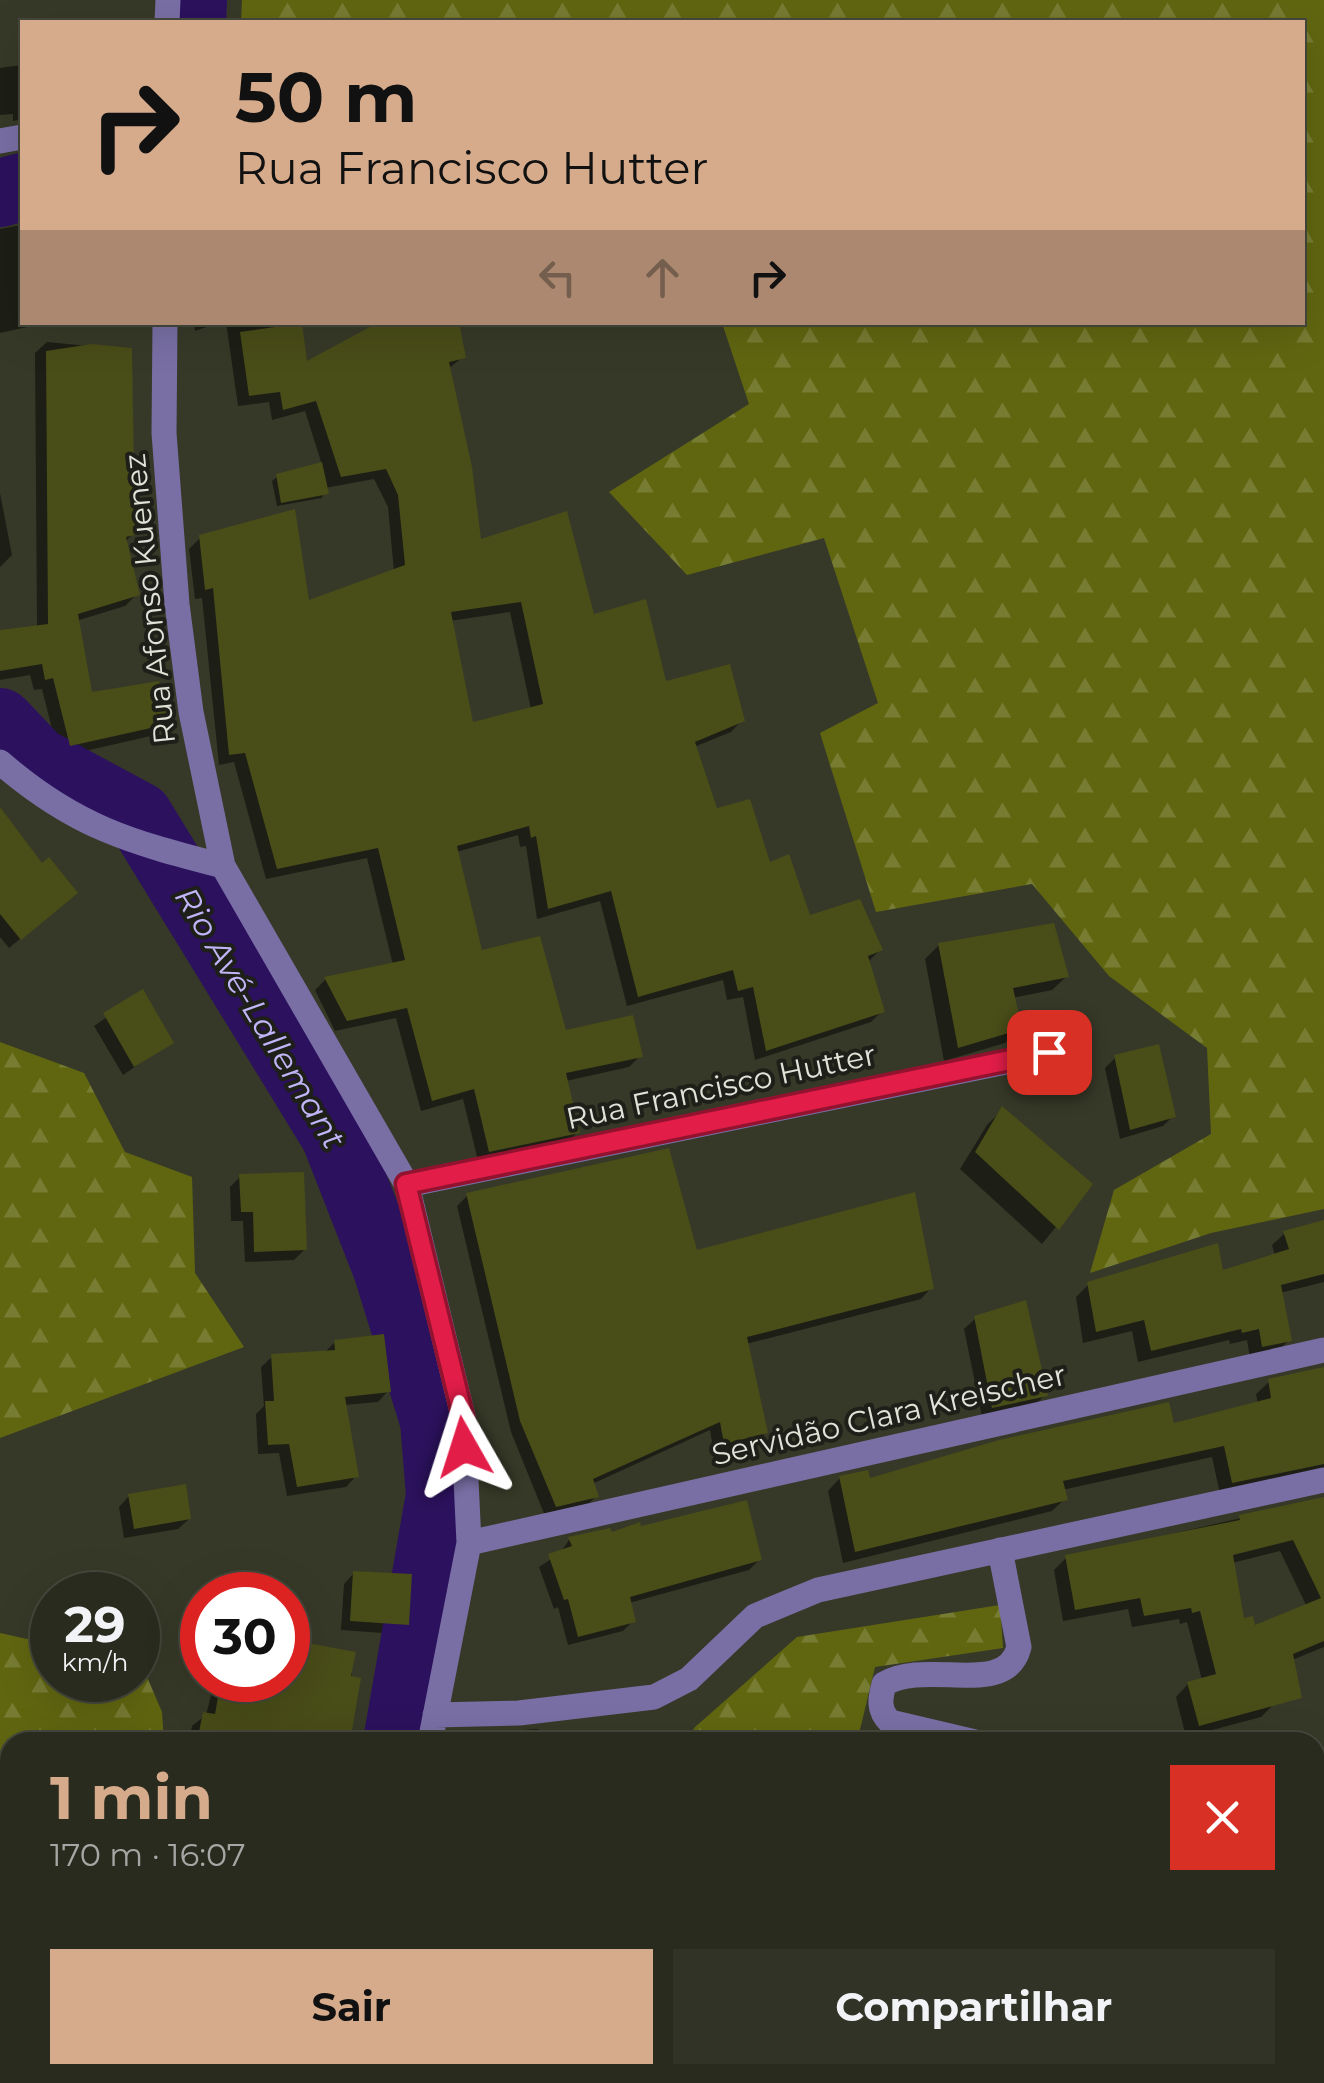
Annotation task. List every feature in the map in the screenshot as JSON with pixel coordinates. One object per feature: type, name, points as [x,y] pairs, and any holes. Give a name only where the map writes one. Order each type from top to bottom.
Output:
[{"type":"street","name":"Rua Afonso Kuenez","points":[[165,325],[164,433],[177,604],[191,712],[222,865],[406,1184],[463,1416],[468,1542],[432,1732]]},
{"type":"street","points":[[0,762],[75,818],[115,838],[222,865]]},
{"type":"street","name":"Rua Francisco Hutter","points":[[406,1184],[1049,1052]]},
{"type":"street","name":"Servidão Clara Kreischer","points":[[468,1542],[1324,1350]]},
{"type":"street","points":[[435,1716],[519,1713],[654,1697],[689,1679],[756,1616],[818,1590],[1324,1480]]},
{"type":"street","points":[[932,1732],[890,1722],[883,1715],[880,1701],[884,1684],[899,1675],[988,1675],[1016,1662],[1019,1646],[1000,1550]]},
{"type":"green space","points":[[242,0],[1324,0],[1324,1209],[1211,1233],[1090,1273],[1114,1190],[1211,1134],[1207,1048],[1109,976],[1032,884],[876,912],[820,733],[878,703],[824,538],[687,575],[609,492],[749,404],[723,325],[1305,325],[1305,20],[241,20]]},
{"type":"green space","points":[[0,1042],[84,1073],[125,1152],[192,1177],[195,1273],[244,1347],[0,1438]]},
{"type":"green space","points":[[1000,1605],[1003,1648],[875,1667],[859,1732],[692,1732],[797,1637]]},
{"type":"green space","points":[[0,1633],[30,1638],[30,1702],[158,1702],[163,1732],[0,1732]]},
{"type":"building","points":[[302,325],[307,361],[373,325],[460,325],[466,358],[449,362],[472,467],[481,539],[567,511],[594,614],[646,599],[666,681],[730,664],[745,721],[695,742],[717,808],[750,799],[770,862],[789,854],[810,915],[860,899],[883,950],[868,956],[885,1012],[766,1051],[753,987],[738,991],[733,970],[638,997],[611,891],[548,909],[536,836],[531,838],[529,826],[457,846],[482,950],[540,936],[566,1030],[633,1015],[643,1057],[566,1073],[580,1133],[489,1152],[474,1089],[432,1101],[407,1008],[347,1021],[324,977],[405,960],[378,848],[277,869],[245,753],[229,755],[213,588],[205,590],[199,535],[295,509],[309,600],[405,565],[398,495],[386,469],[341,477],[316,401],[283,410],[280,392],[249,396],[240,332]],"holes":[[[521,602],[543,704],[473,722],[451,612]]]},
{"type":"building","points":[[92,344],[132,348],[135,535],[126,537],[140,595],[78,614],[92,692],[159,681],[169,724],[70,746],[53,678],[45,680],[42,664],[0,671],[0,630],[48,624],[46,351]]},
{"type":"building","points":[[322,462],[329,494],[281,503],[276,474]]},
{"type":"building","points":[[0,807],[42,863],[49,857],[78,893],[21,940],[0,914]]},
{"type":"building","points":[[1054,923],[1069,977],[1013,988],[1022,1029],[958,1048],[938,943]]},
{"type":"building","points":[[143,989],[174,1043],[134,1067],[103,1013]]},
{"type":"building","points":[[1159,1044],[1176,1117],[1130,1130],[1114,1055]]},
{"type":"building","points":[[1002,1106],[1093,1184],[1059,1230],[975,1152]]},
{"type":"building","points":[[669,1148],[697,1250],[915,1192],[934,1289],[747,1337],[768,1433],[724,1444],[720,1422],[593,1479],[599,1497],[556,1507],[520,1421],[466,1193]]},
{"type":"building","points":[[304,1172],[307,1250],[254,1252],[253,1212],[241,1212],[239,1174]]},
{"type":"building","points":[[1324,1220],[1324,1274],[1281,1285],[1292,1341],[1262,1347],[1259,1329],[1242,1333],[1241,1329],[1151,1351],[1144,1320],[1096,1332],[1087,1282],[1218,1243],[1223,1270],[1289,1249],[1283,1231]]},
{"type":"building","points":[[1026,1300],[1048,1396],[992,1408],[974,1316]]},
{"type":"building","points":[[384,1334],[391,1392],[345,1397],[359,1477],[297,1487],[289,1444],[268,1445],[265,1401],[274,1401],[271,1354],[335,1350],[334,1340]]},
{"type":"building","points":[[1324,1367],[1324,1464],[1232,1483],[1224,1446],[1063,1481],[1068,1500],[855,1552],[839,1476],[868,1470],[870,1478],[999,1440],[1169,1402],[1174,1423],[1271,1398],[1268,1379]]},
{"type":"building","points":[[186,1484],[191,1519],[134,1529],[128,1494]]},
{"type":"building","points":[[1324,1497],[1324,1641],[1293,1654],[1302,1698],[1199,1726],[1187,1682],[1216,1674],[1200,1611],[1192,1613],[1191,1608],[1144,1616],[1140,1598],[1075,1610],[1065,1555],[1240,1520],[1239,1515]],"holes":[[[1293,1540],[1321,1598],[1255,1625],[1253,1616],[1244,1618],[1233,1555]]]},
{"type":"building","points":[[747,1500],[762,1560],[630,1597],[636,1622],[578,1637],[568,1599],[564,1600],[548,1554],[572,1546],[568,1537],[610,1528],[612,1532],[640,1522],[641,1526]]},
{"type":"building","points":[[353,1571],[412,1574],[409,1625],[350,1621]]},
{"type":"building","points":[[310,1644],[356,1652],[351,1676],[361,1678],[352,1732],[199,1732],[203,1712],[215,1714],[217,1702],[310,1702]]},
{"type":"waterway","name":"Rio Avé‐Lallemant","points":[[192,20],[193,0]]},
{"type":"waterway","name":"Rio Avé‐Lallemant","points":[[0,193],[20,188]]},
{"type":"waterway","name":"Rio Avé‐Lallemant","points":[[0,722],[37,761],[139,816],[335,1136],[387,1269],[434,1421],[440,1495],[399,1732]]},
{"type":"route","points":[[464,1447],[463,1416],[406,1184],[1049,1052]]}]
